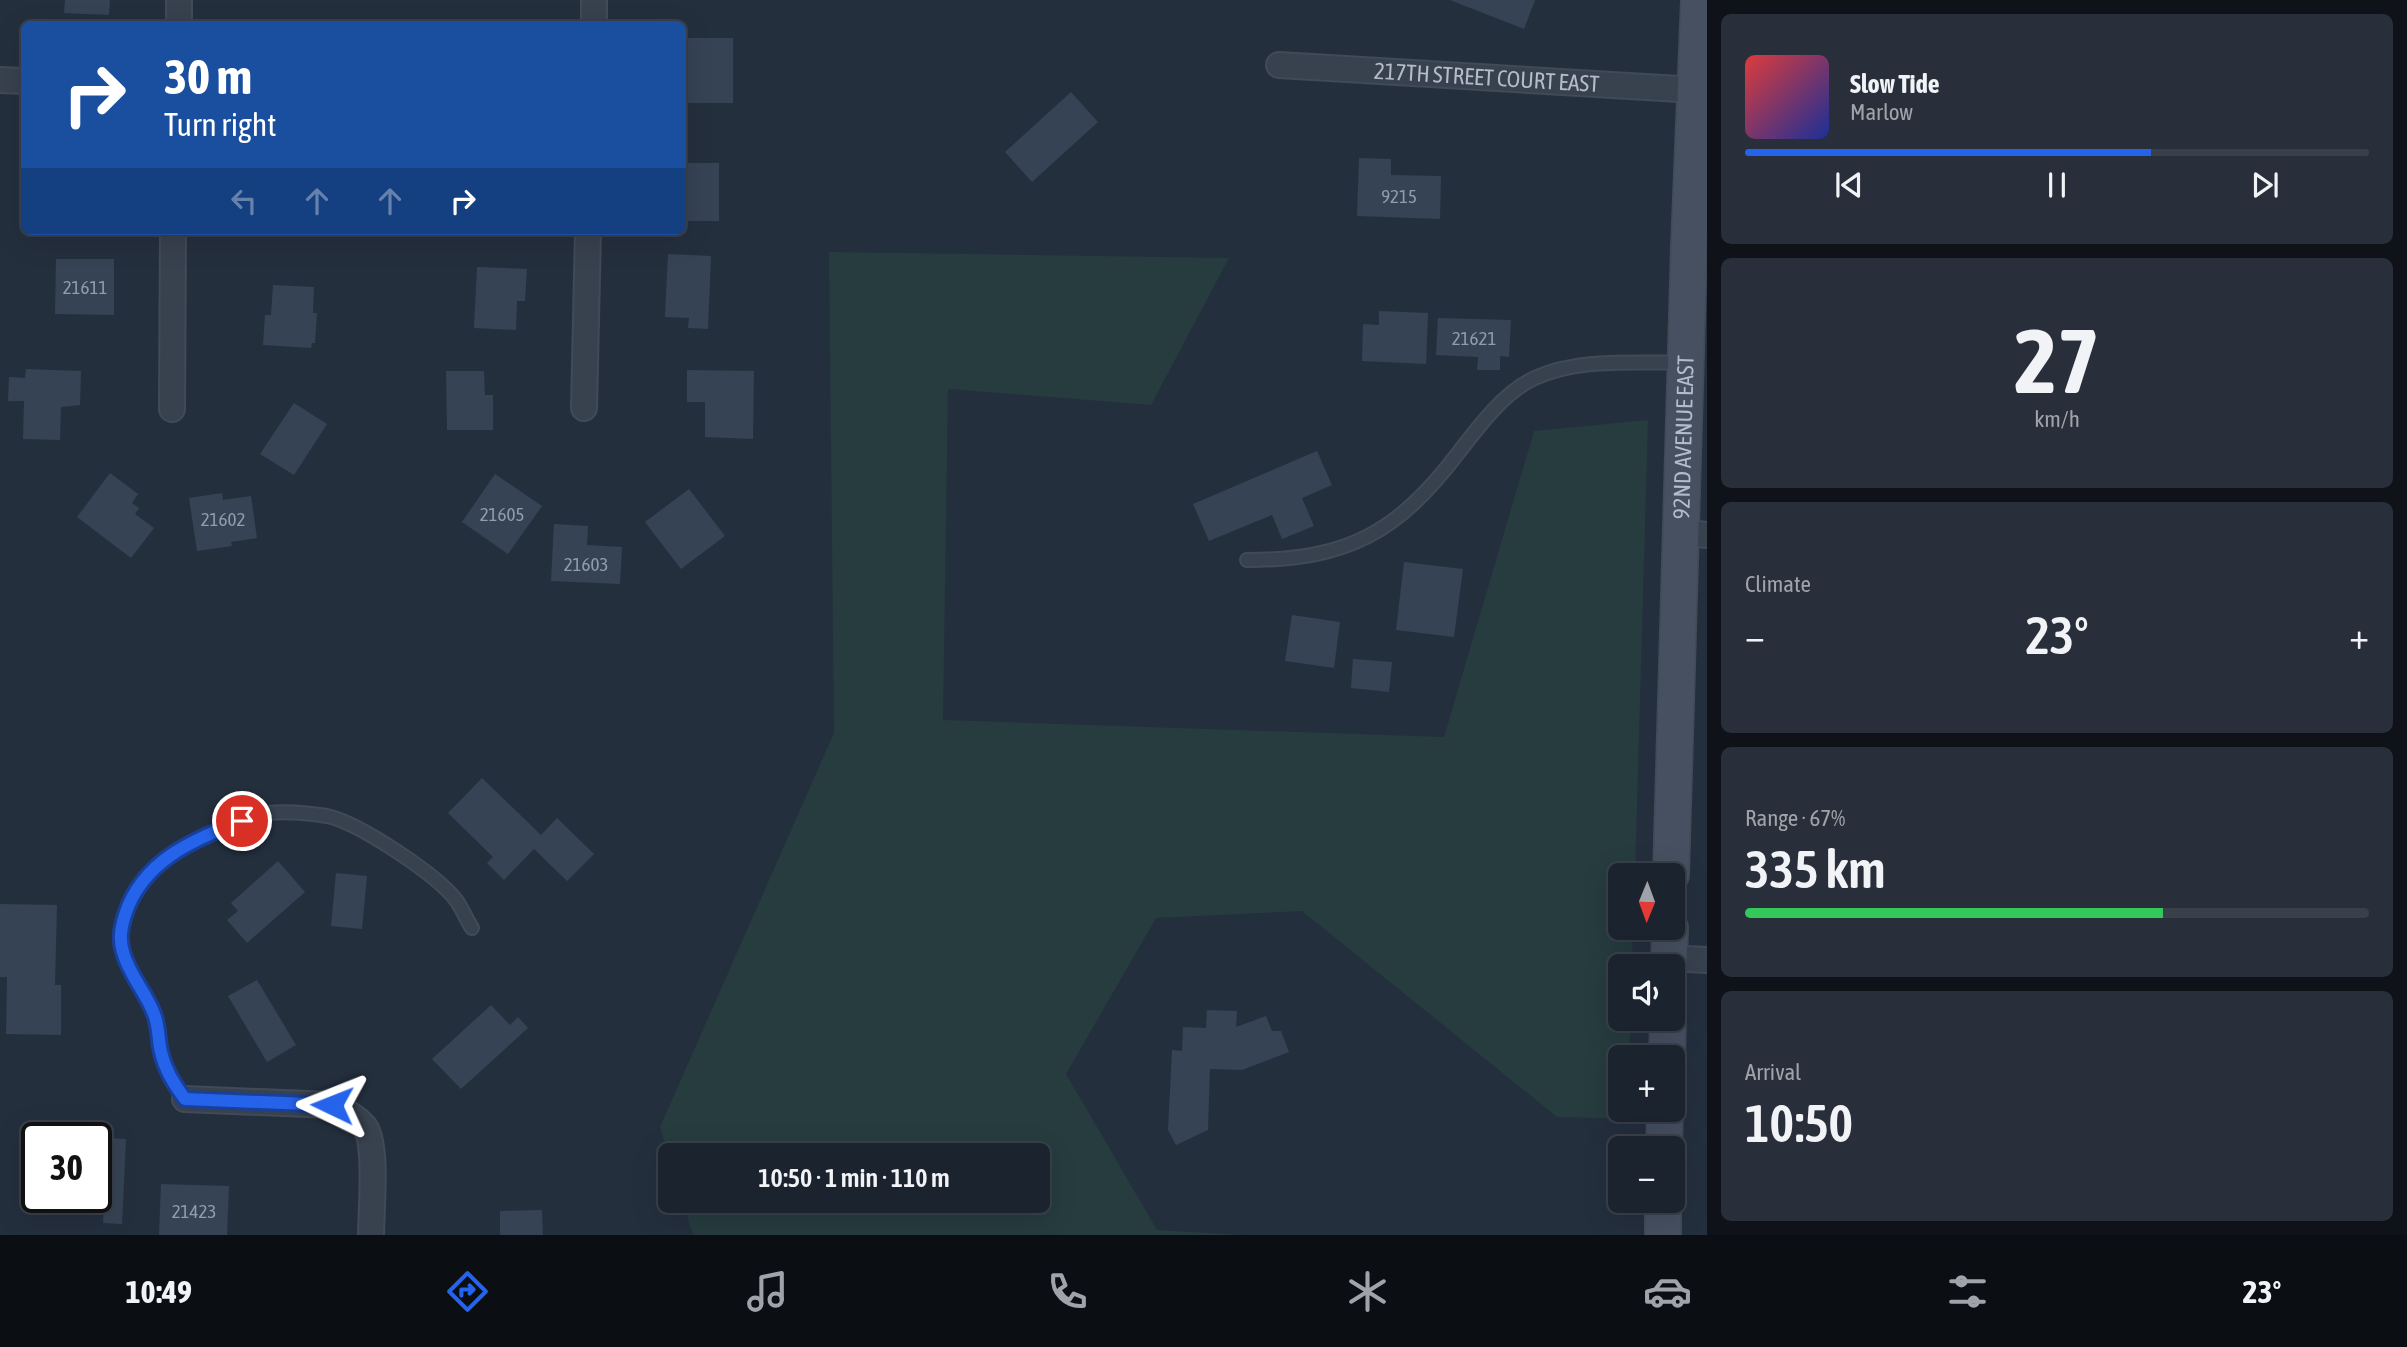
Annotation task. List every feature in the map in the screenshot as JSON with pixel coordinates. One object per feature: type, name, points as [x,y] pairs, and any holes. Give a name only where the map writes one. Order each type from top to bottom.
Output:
[{"type":"street","points":[[178,21],[179,0]]},
{"type":"street","points":[[594,0],[594,21]]},
{"type":"street","name":"92ND AVENUE EAST","points":[[1672,863],[1694,534],[1686,362],[1699,0]]},
{"type":"street","name":"217TH STREET COURT EAST","points":[[1279,65],[1696,90]]},
{"type":"street","points":[[0,80],[21,81]]},
{"type":"street","points":[[173,235],[173,409]]},
{"type":"street","points":[[584,408],[588,235]]},
{"type":"street","points":[[1669,951],[1707,960]]},
{"type":"street","points":[[185,1099],[332,1105],[347,1112],[366,1127],[371,1141],[371,1235]]},
{"type":"street","points":[[1663,1213],[1663,1235]]},
{"type":"lane","points":[[1247,560],[1310,557],[1342,549],[1368,537],[1397,518],[1416,501],[1440,477],[1497,406],[1533,379],[1570,365],[1686,362]]},
{"type":"lane","points":[[185,1099],[169,1076],[161,1054],[155,1015],[127,966],[120,938],[121,927],[135,889],[149,873],[184,845],[267,813],[300,812],[331,817],[390,847],[426,874],[455,900],[471,928]]},
{"type":"green space","points":[[829,252],[1229,258],[1151,405],[948,389],[943,720],[1444,737],[1534,431],[1648,420],[1635,863],[1608,863],[1608,940],[1633,940],[1632,954],[1608,954],[1608,1031],[1630,1031],[1630,1045],[1608,1045],[1608,1118],[1557,1117],[1302,911],[1156,918],[1066,1074],[1157,1230],[1241,1235],[693,1235],[686,1213],[1050,1213],[1050,1143],[665,1143],[660,1127],[834,733]]},
{"type":"building","points":[[65,0],[110,0],[109,15],[64,13]]},
{"type":"building","points":[[1450,0],[1535,0],[1524,29]]},
{"type":"building","points":[[686,38],[733,38],[733,103],[686,103]]},
{"type":"building","points":[[1071,92],[1098,122],[1032,182],[1005,152]]},
{"type":"building","points":[[1359,158],[1391,159],[1391,175],[1441,176],[1440,219],[1357,216]]},
{"type":"building","points":[[686,163],[719,163],[719,221],[686,221]]},
{"type":"building","points":[[668,254],[711,256],[708,329],[688,328],[689,318],[665,317]]},
{"type":"building","points":[[56,259],[114,259],[114,315],[55,314]]},
{"type":"building","points":[[477,267],[527,269],[525,301],[517,301],[516,330],[474,328]]},
{"type":"building","points":[[273,285],[314,287],[313,313],[317,313],[315,343],[312,343],[311,348],[263,345],[265,315],[271,315]]},
{"type":"building","points":[[1379,311],[1428,313],[1426,364],[1362,361],[1363,324],[1379,325]]},
{"type":"building","points":[[1438,318],[1511,320],[1509,357],[1500,356],[1500,370],[1477,370],[1478,357],[1436,355]]},
{"type":"building","points":[[26,369],[81,371],[80,405],[61,407],[60,440],[23,439],[24,401],[8,401],[9,377],[25,378]]},
{"type":"building","points":[[687,370],[754,371],[753,439],[705,437],[705,402],[687,402]]},
{"type":"building","points":[[446,371],[484,371],[485,395],[493,395],[493,430],[447,430]]},
{"type":"building","points":[[294,403],[327,424],[294,475],[260,454]]},
{"type":"building","points":[[1317,451],[1332,485],[1302,498],[1314,526],[1282,539],[1272,515],[1209,541],[1193,504]]},
{"type":"building","points":[[110,473],[138,494],[132,503],[139,508],[135,514],[154,528],[131,558],[77,517]]},
{"type":"building","points":[[495,474],[542,506],[508,554],[462,522]]},
{"type":"building","points":[[689,489],[725,536],[681,569],[645,522]]},
{"type":"building","points":[[222,493],[223,500],[251,496],[257,538],[231,542],[232,546],[197,551],[189,498]]},
{"type":"building","points":[[554,524],[588,526],[587,545],[622,547],[620,584],[551,581]]},
{"type":"building","points":[[1404,562],[1463,569],[1454,637],[1396,630]]},
{"type":"building","points":[[1292,615],[1340,622],[1334,668],[1285,661]]},
{"type":"building","points":[[1353,659],[1392,662],[1389,692],[1351,688]]},
{"type":"building","points":[[482,778],[541,835],[557,818],[594,854],[567,881],[534,849],[504,880],[487,863],[493,857],[448,813]]},
{"type":"building","points":[[278,861],[305,892],[247,943],[227,920],[238,911],[231,903]]},
{"type":"building","points":[[336,873],[367,876],[362,929],[331,926]]},
{"type":"building","points":[[0,904],[57,905],[55,985],[61,985],[61,1035],[6,1034],[7,977],[0,977]]},
{"type":"building","points":[[257,980],[296,1045],[267,1062],[228,996]]},
{"type":"building","points":[[491,1005],[510,1025],[518,1017],[528,1028],[461,1089],[432,1059]]},
{"type":"building","points":[[1207,1010],[1237,1011],[1236,1027],[1266,1016],[1272,1031],[1281,1031],[1289,1052],[1242,1070],[1210,1069],[1208,1130],[1176,1145],[1168,1130],[1172,1050],[1182,1051],[1183,1027],[1206,1028]]},
{"type":"building","points":[[112,1138],[126,1139],[122,1224],[103,1223],[103,1213],[112,1213]]},
{"type":"building","points":[[161,1184],[229,1186],[227,1235],[159,1235]]},
{"type":"building","points":[[542,1210],[543,1235],[500,1235],[500,1211]]},
{"type":"route","points":[[242,821],[184,845],[149,873],[135,889],[128,906],[121,927],[122,951],[127,966],[155,1015],[161,1054],[169,1076],[185,1099],[332,1105]]}]
